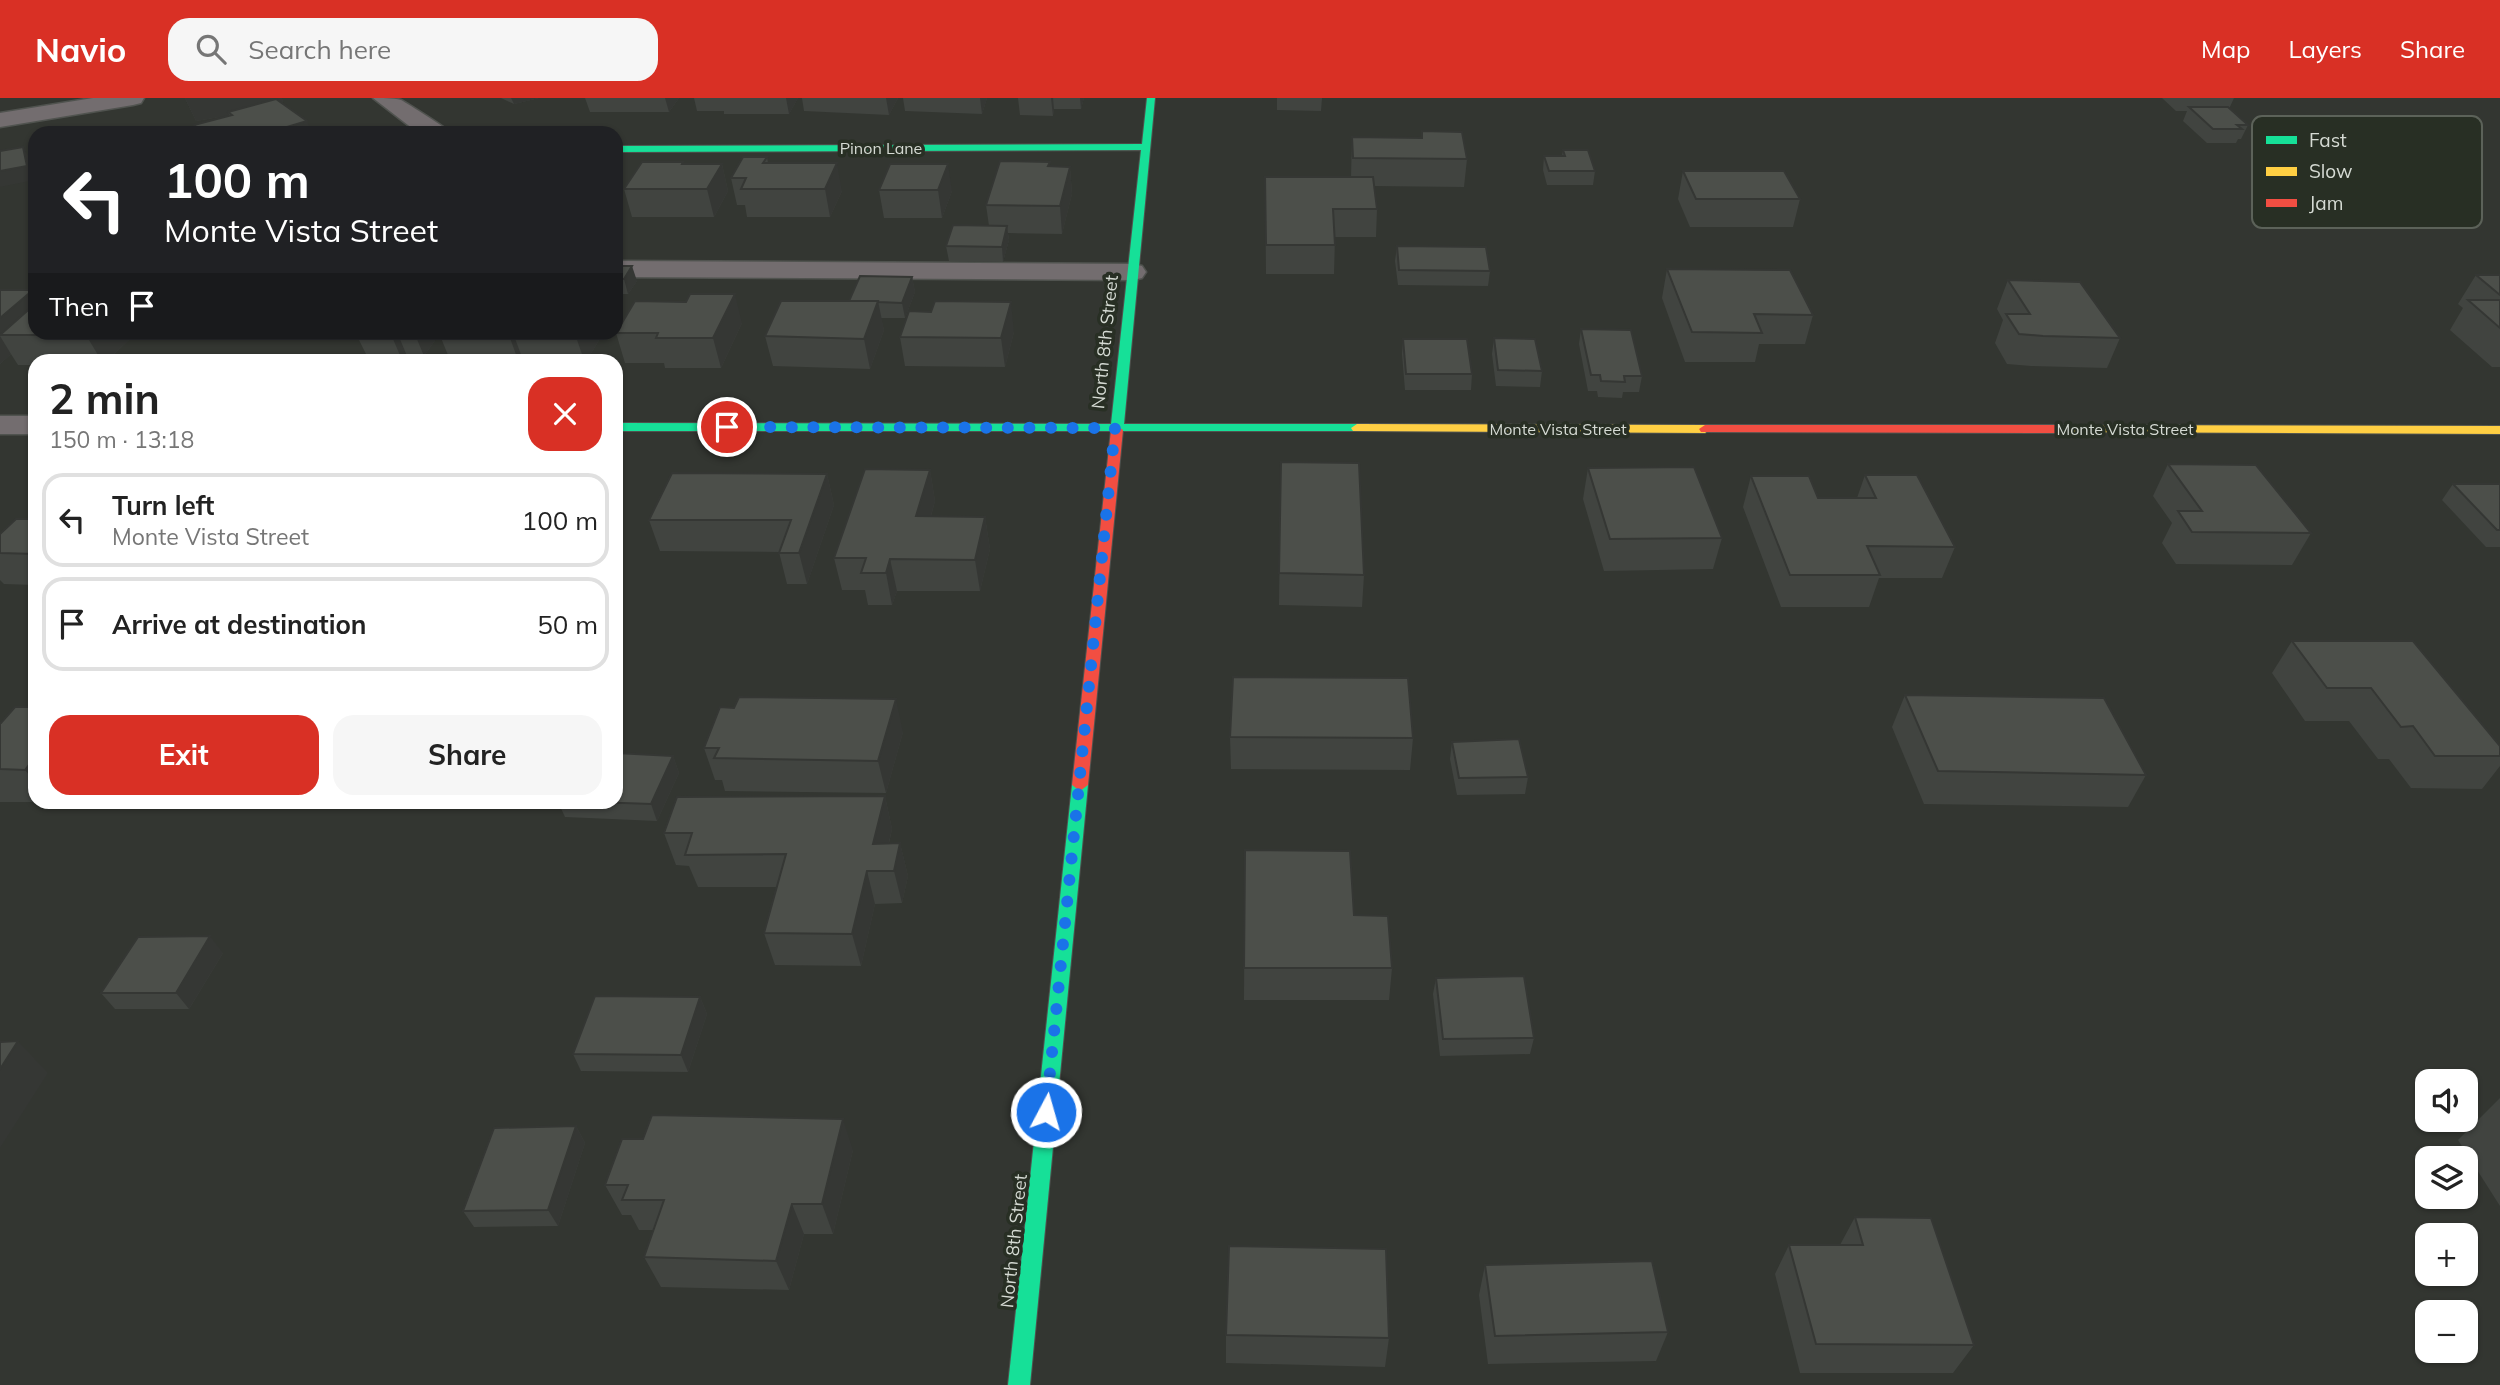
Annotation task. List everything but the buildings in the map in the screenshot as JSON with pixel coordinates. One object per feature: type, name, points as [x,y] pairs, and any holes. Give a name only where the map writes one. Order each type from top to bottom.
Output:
[{"type":"street","points":[[0,120],[133,98]]},
{"type":"street","points":[[384,98],[424,126]]},
{"type":"street","name":"North 8th Street","points":[[1019,1385],[1115,428],[1151,98]]},
{"type":"street","points":[[95,123],[106,102]]},
{"type":"street","name":"Pinon Lane","points":[[623,149],[1146,147]]},
{"type":"street","points":[[623,269],[1133,272]]},
{"type":"street","points":[[0,425],[28,425]]},
{"type":"street","name":"Monte Vista Street","points":[[623,427],[2500,429]]},
{"type":"traffic: fast","points":[[1117,430],[1151,98]]},
{"type":"traffic: fast","points":[[623,149],[1146,147]]},
{"type":"traffic: fast","points":[[623,427],[1357,428]]},
{"type":"traffic: fast","points":[[1019,1385],[1080,785]]},
{"type":"traffic: slow","points":[[1357,428],[1705,429]]},
{"type":"traffic: slow","points":[[2066,429],[2500,430]]},
{"type":"traffic: jam","points":[[1705,429],[2066,429]]},
{"type":"traffic: jam","points":[[1080,785],[1117,430]]},
{"type":"route","points":[[727,427],[1115,428],[1046,1112]]}]
